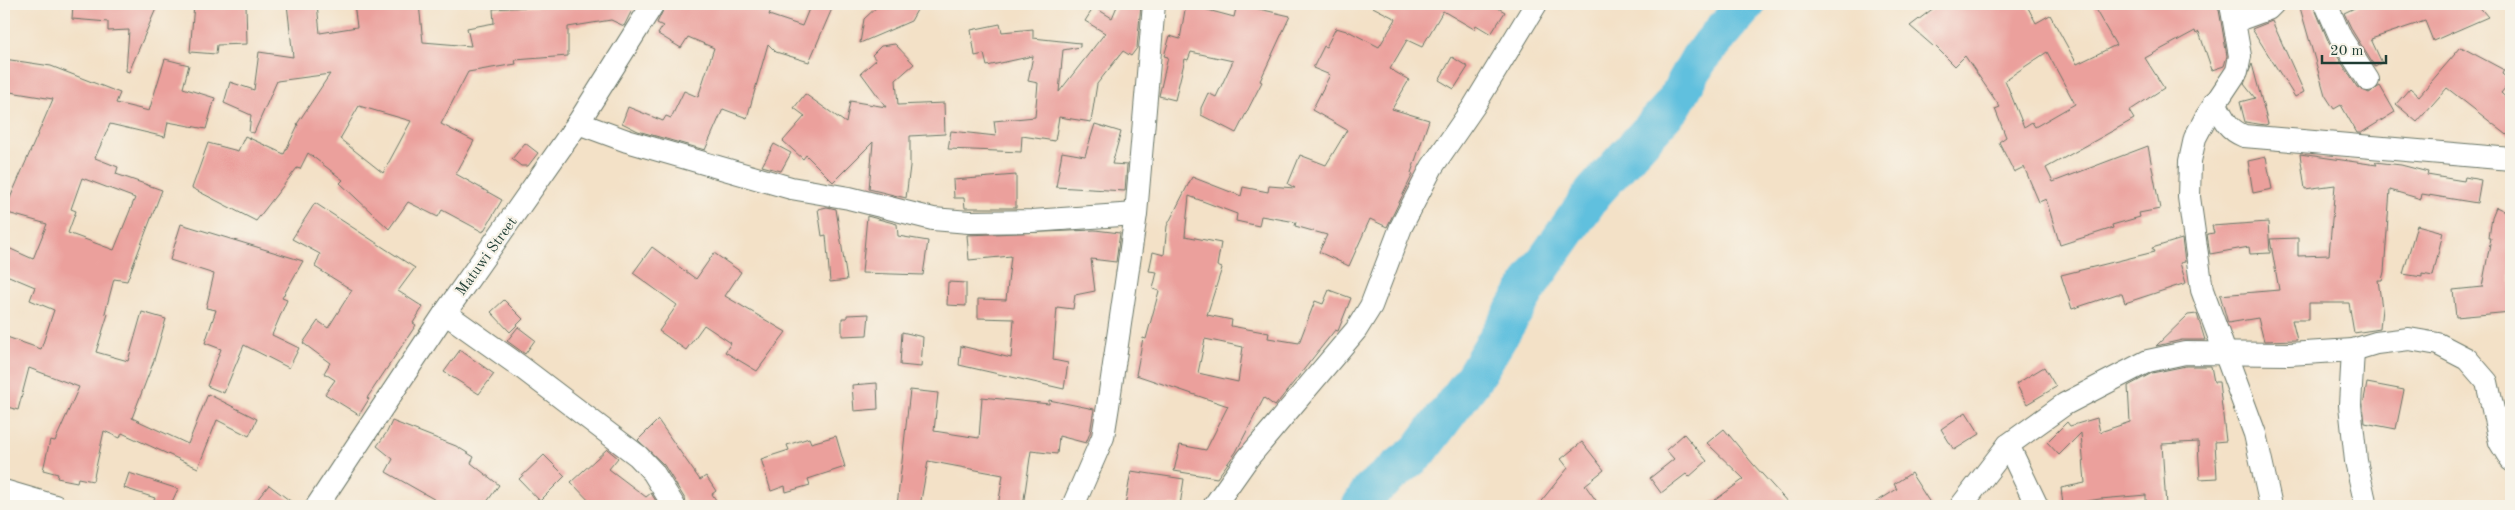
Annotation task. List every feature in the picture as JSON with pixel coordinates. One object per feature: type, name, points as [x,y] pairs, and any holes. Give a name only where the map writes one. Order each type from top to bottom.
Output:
[{"type":"street","name":"Matuwi Street","points":[[317,506],[445,313],[578,123],[653,4]]},
{"type":"street","points":[[1073,506],[1102,437],[1136,214],[1154,4]]},
{"type":"street","points":[[1214,506],[1248,458],[1356,330],[1366,314],[1386,272],[1401,227],[1432,167],[1474,106],[1536,4]]},
{"type":"street","points":[[2271,506],[2255,434],[2202,290],[2188,197],[2190,161],[2195,138],[2215,102],[2237,71],[2240,56],[2233,13],[2268,9],[2273,4]]},
{"type":"street","points":[[2326,4],[2340,38],[2368,80]]},
{"type":"street","points":[[2215,102],[2224,121],[2232,131],[2244,136],[2511,159]]},
{"type":"street","points":[[578,123],[627,140],[791,188],[849,198],[933,219],[969,222],[1032,221],[1136,214]]},
{"type":"street","points":[[445,313],[521,367],[638,456],[653,472],[674,506]]},
{"type":"street","points":[[1961,506],[2008,446],[2065,404],[2148,361],[2185,353],[2289,354],[2352,350],[2376,343],[2409,339],[2438,344],[2467,360],[2487,382],[2500,442],[2511,460]]},
{"type":"street","points":[[2352,350],[2350,405],[2356,461],[2366,506]]},
{"type":"street","points":[[2008,446],[2037,506]]},
{"type":"street","points":[[4,492],[55,506]]},
{"type":"building","points":[[73,4],[158,4],[129,72],[126,71],[129,30],[108,31],[108,22],[72,19]]},
{"type":"building","points":[[194,4],[246,4],[247,44],[217,45],[216,54],[190,52]]},
{"type":"building","points":[[287,4],[317,4],[320,33],[357,27],[354,4],[419,4],[423,42],[471,46],[467,28],[494,23],[493,9],[582,4],[638,4],[635,9],[633,8],[624,26],[611,20],[568,27],[568,56],[515,60],[516,64],[468,72],[441,124],[474,141],[456,174],[502,200],[483,232],[442,210],[438,217],[408,202],[389,229],[340,183],[343,180],[308,153],[300,169],[297,168],[256,221],[192,188],[208,143],[238,151],[245,136],[284,154],[297,124],[330,74],[277,81],[254,133],[249,132],[251,115],[224,103],[230,82],[254,90],[259,52],[293,57]],"holes":[[[359,106],[411,121],[383,173],[340,139]]]},
{"type":"building","points":[[666,4],[773,4],[769,15],[802,26],[811,4],[834,4],[809,62],[776,52],[768,44],[747,118],[723,109],[705,150],[638,131],[622,123],[628,107],[663,121],[666,116],[671,118],[684,91],[698,97],[714,48],[688,37],[681,48],[658,34],[663,26],[657,23]]},
{"type":"building","points":[[880,4],[909,4],[917,10],[911,21],[860,43],[864,19]]},
{"type":"building","points":[[1118,4],[1141,4],[1137,48],[1131,56],[1123,51],[1097,84],[1091,122],[1059,117],[1055,141],[1022,136],[1021,152],[948,149],[951,131],[996,136],[994,121],[1035,117],[1038,83],[1028,81],[1033,56],[987,66],[984,54],[975,56],[971,30],[1000,24],[1002,32],[1033,29],[1033,38],[1080,43],[1080,47],[1063,50],[1059,92],[1105,33],[1085,21],[1094,7],[1112,18]]},
{"type":"building","points":[[1186,4],[1205,4],[1204,9],[1234,17],[1237,4],[1290,16],[1260,81],[1262,82],[1236,133],[1201,115],[1201,108],[1208,93],[1216,97],[1233,61],[1191,52],[1188,60],[1185,59],[1175,100],[1159,96],[1168,57],[1164,56],[1170,36],[1180,39]]},
{"type":"building","points":[[1367,4],[1491,4],[1505,12],[1491,34],[1476,25],[1474,29],[1443,11],[1422,47],[1407,40],[1390,69],[1409,80],[1392,109],[1429,120],[1411,173],[1413,174],[1387,227],[1370,219],[1349,266],[1319,252],[1327,235],[1295,226],[1296,222],[1261,216],[1259,226],[1236,221],[1237,214],[1189,196],[1185,236],[1221,243],[1217,266],[1222,268],[1207,315],[1232,320],[1231,326],[1269,333],[1268,338],[1299,343],[1315,301],[1323,304],[1329,290],[1351,298],[1338,331],[1335,330],[1275,406],[1264,398],[1236,452],[1217,478],[1174,471],[1180,445],[1206,450],[1228,406],[1136,375],[1143,338],[1146,339],[1159,291],[1153,289],[1157,272],[1149,271],[1153,252],[1164,255],[1167,226],[1192,177],[1241,196],[1243,187],[1268,192],[1269,186],[1295,188],[1288,184],[1300,155],[1326,165],[1347,130],[1312,110],[1330,75],[1313,68],[1336,28],[1350,32],[1379,47],[1396,19]],"holes":[[[1205,339],[1243,347],[1238,382],[1198,373]]]},
{"type":"building","points":[[1939,4],[2026,4],[2036,23],[2050,15],[2077,64],[2116,45],[2092,4],[2218,4],[2227,56],[2224,66],[2212,70],[2199,32],[2196,34],[2195,31],[2145,58],[2164,88],[2129,111],[2134,119],[2046,168],[2053,182],[2148,146],[2160,209],[2139,213],[2140,217],[2112,225],[2113,228],[2060,245],[2046,199],[2039,202],[2024,167],[2014,172],[1999,142],[2006,137],[1995,109],[2000,107],[1965,56],[1955,66],[1934,45],[1910,26]],"holes":[[[2047,52],[2075,104],[2035,127],[2032,122],[2024,127],[2005,80]]]},
{"type":"building","points":[[2299,4],[2313,4],[2329,43],[2357,87],[2369,93],[2380,86],[2395,112],[2361,133],[2357,133],[2341,105],[2334,109],[2325,95]]},
{"type":"building","points":[[2363,4],[2477,4],[2488,17],[2433,41],[2425,21],[2371,39],[2382,63],[2375,67],[2353,32],[2344,13]]},
{"type":"building","points":[[2272,21],[2304,92],[2295,97],[2252,29]]},
{"type":"building","points":[[895,44],[914,64],[896,80],[898,105],[944,103],[945,134],[910,136],[910,166],[906,198],[869,189],[873,142],[833,182],[806,155],[803,159],[783,141],[805,116],[794,108],[805,94],[846,123],[850,101],[886,107],[861,73],[876,60],[872,55],[881,46]]},
{"type":"building","points":[[2461,47],[2504,70],[2502,74],[2511,81],[2501,93],[2511,102],[2511,138],[2447,88],[2417,122],[2396,104],[2410,88],[2419,96]]},
{"type":"building","points":[[1452,57],[1468,67],[1454,89],[1439,80]]},
{"type":"building","points":[[4,59],[51,66],[120,93],[116,103],[149,111],[165,59],[189,65],[183,88],[215,98],[206,129],[168,122],[165,137],[110,124],[95,158],[118,167],[116,174],[162,190],[127,281],[114,279],[105,313],[108,314],[96,352],[128,361],[142,312],[166,319],[153,363],[132,418],[188,444],[208,394],[257,419],[249,436],[217,420],[198,468],[122,433],[120,438],[104,431],[93,481],[78,478],[77,482],[57,478],[58,474],[43,470],[50,440],[55,441],[79,387],[29,368],[18,410],[4,406],[4,336],[41,349],[54,310],[30,300],[35,287],[4,274],[4,246],[33,259],[47,224],[4,212],[53,99],[4,91]],"holes":[[[82,178],[135,198],[114,250],[68,233],[76,211],[71,209]]]},
{"type":"building","points":[[2252,64],[2268,124],[2265,125],[2245,122],[2240,102],[2255,98],[2244,84]]},
{"type":"building","points":[[1095,124],[1121,132],[1112,164],[1127,165],[1125,191],[1056,187],[1062,152],[1085,156]]},
{"type":"building","points":[[525,143],[538,153],[528,166],[521,166],[512,159]]},
{"type":"building","points":[[774,144],[791,153],[781,171],[762,166]]},
{"type":"building","points":[[2300,154],[2377,165],[2375,162],[2401,165],[2428,172],[2427,175],[2464,181],[2465,177],[2481,180],[2477,203],[2422,194],[2421,199],[2390,190],[2384,272],[2382,280],[2378,280],[2382,308],[2380,329],[2354,333],[2349,303],[2309,303],[2309,320],[2292,320],[2297,340],[2264,341],[2258,318],[2228,323],[2220,295],[2279,290],[2270,239],[2298,238],[2298,256],[2329,255],[2335,185],[2305,189]]},
{"type":"building","points":[[2266,157],[2272,189],[2253,193],[2248,161]]},
{"type":"building","points":[[1016,175],[1016,208],[965,208],[964,198],[954,198],[953,180]]},
{"type":"building","points":[[315,203],[415,268],[398,291],[423,307],[413,323],[416,325],[367,398],[369,399],[359,415],[325,394],[335,380],[324,373],[330,363],[303,343],[318,321],[328,328],[352,290],[315,267],[320,254],[292,239]]},
{"type":"building","points":[[827,207],[836,209],[847,280],[830,282],[826,235],[822,236],[818,209]]},
{"type":"building","points":[[2496,207],[2511,214],[2511,312],[2456,317],[2453,290],[2482,287],[2491,238],[2489,238],[2492,217]]},
{"type":"building","points":[[867,216],[897,224],[898,236],[928,241],[923,275],[862,273]]},
{"type":"building","points":[[2268,222],[2270,253],[2250,254],[2249,247],[2210,254],[2207,234],[2214,233],[2212,226]]},
{"type":"building","points":[[181,224],[303,261],[282,298],[287,300],[272,335],[299,348],[289,368],[244,345],[224,393],[207,386],[221,349],[205,343],[216,310],[206,308],[214,274],[170,260]]},
{"type":"building","points":[[2417,225],[2443,232],[2433,276],[2422,274],[2422,277],[2403,274]]},
{"type":"building","points":[[1095,230],[1120,233],[1116,262],[1091,259],[1095,291],[1075,295],[1073,309],[1057,307],[1053,360],[1068,363],[1064,389],[959,365],[961,346],[1011,358],[1014,319],[978,318],[978,299],[1006,300],[1011,256],[969,260],[967,235]]},
{"type":"building","points":[[2182,239],[2185,262],[2180,263],[2186,283],[2125,303],[2122,294],[2117,294],[2072,309],[2061,275],[2154,252],[2152,248]]},
{"type":"building","points":[[652,247],[696,279],[714,253],[741,272],[725,296],[786,332],[757,371],[725,352],[731,343],[704,325],[686,350],[659,331],[677,305],[633,273]]},
{"type":"building","points":[[948,282],[966,283],[966,306],[947,305]]},
{"type":"building","points":[[504,300],[523,319],[510,332],[491,312]]},
{"type":"building","points":[[869,314],[867,335],[842,336],[842,318],[847,318],[847,315]]},
{"type":"building","points":[[2197,314],[2205,340],[2182,340],[2156,346],[2188,315]]},
{"type":"building","points":[[518,327],[535,340],[525,354],[507,341]]},
{"type":"building","points":[[902,332],[923,337],[921,367],[900,365]]},
{"type":"building","points":[[460,350],[494,374],[479,394],[444,372]]},
{"type":"building","points":[[2186,366],[2211,366],[2214,382],[2219,382],[2226,441],[2215,442],[2217,478],[2200,479],[2198,442],[2162,444],[2166,506],[2146,506],[2146,495],[2100,499],[2063,505],[2061,488],[2085,483],[2081,433],[2059,455],[2047,442],[2067,422],[2070,426],[2097,418],[2100,432],[2130,422],[2128,386],[2152,373]]},
{"type":"building","points":[[2044,367],[2056,387],[2027,404],[2016,384]]},
{"type":"building","points":[[877,383],[878,409],[854,411],[852,385]]},
{"type":"building","points":[[2367,383],[2404,390],[2396,429],[2365,423],[2363,405]]},
{"type":"building","points":[[910,390],[938,393],[934,431],[979,438],[982,397],[1049,404],[1049,400],[1094,409],[1090,433],[1086,443],[1059,436],[1057,454],[1031,451],[1023,506],[998,506],[1003,475],[928,461],[920,506],[897,506]]},
{"type":"building","points":[[1966,412],[1980,434],[1954,450],[1941,429]]},
{"type":"building","points":[[658,420],[700,480],[706,476],[716,491],[712,494],[720,506],[687,506],[685,499],[664,465],[638,440]]},
{"type":"building","points":[[392,421],[456,446],[474,457],[471,463],[499,485],[484,506],[446,506],[386,472],[393,459],[377,446]]},
{"type":"building","points":[[1724,429],[1791,506],[1707,506],[1744,479],[1707,443]]},
{"type":"building","points":[[1684,434],[1707,461],[1689,477],[1686,474],[1661,493],[1650,478],[1674,459],[1666,450]]},
{"type":"building","points":[[836,436],[845,467],[808,479],[810,485],[786,492],[785,486],[771,491],[761,459],[789,450],[787,445],[809,438],[811,443]]},
{"type":"building","points":[[1582,442],[1604,470],[1585,485],[1600,506],[1537,506],[1568,468],[1561,459]]},
{"type":"building","points":[[607,449],[618,458],[609,469],[646,497],[651,493],[659,506],[594,506],[571,482]]},
{"type":"building","points":[[544,455],[565,476],[540,501],[519,479]]},
{"type":"building","points":[[1131,471],[1184,479],[1180,505],[1125,506]]},
{"type":"building","points":[[129,473],[178,489],[170,506],[151,506],[155,498],[124,488]]},
{"type":"building","points":[[1911,473],[1932,506],[1870,506],[1897,489],[1894,484]]},
{"type":"building","points":[[269,485],[297,506],[252,506]]},
{"type":"waterway","points":[[1361,506],[1371,490],[1418,452],[1471,382],[1535,276],[1594,192],[1673,105],[1699,59],[1746,4]]}]
